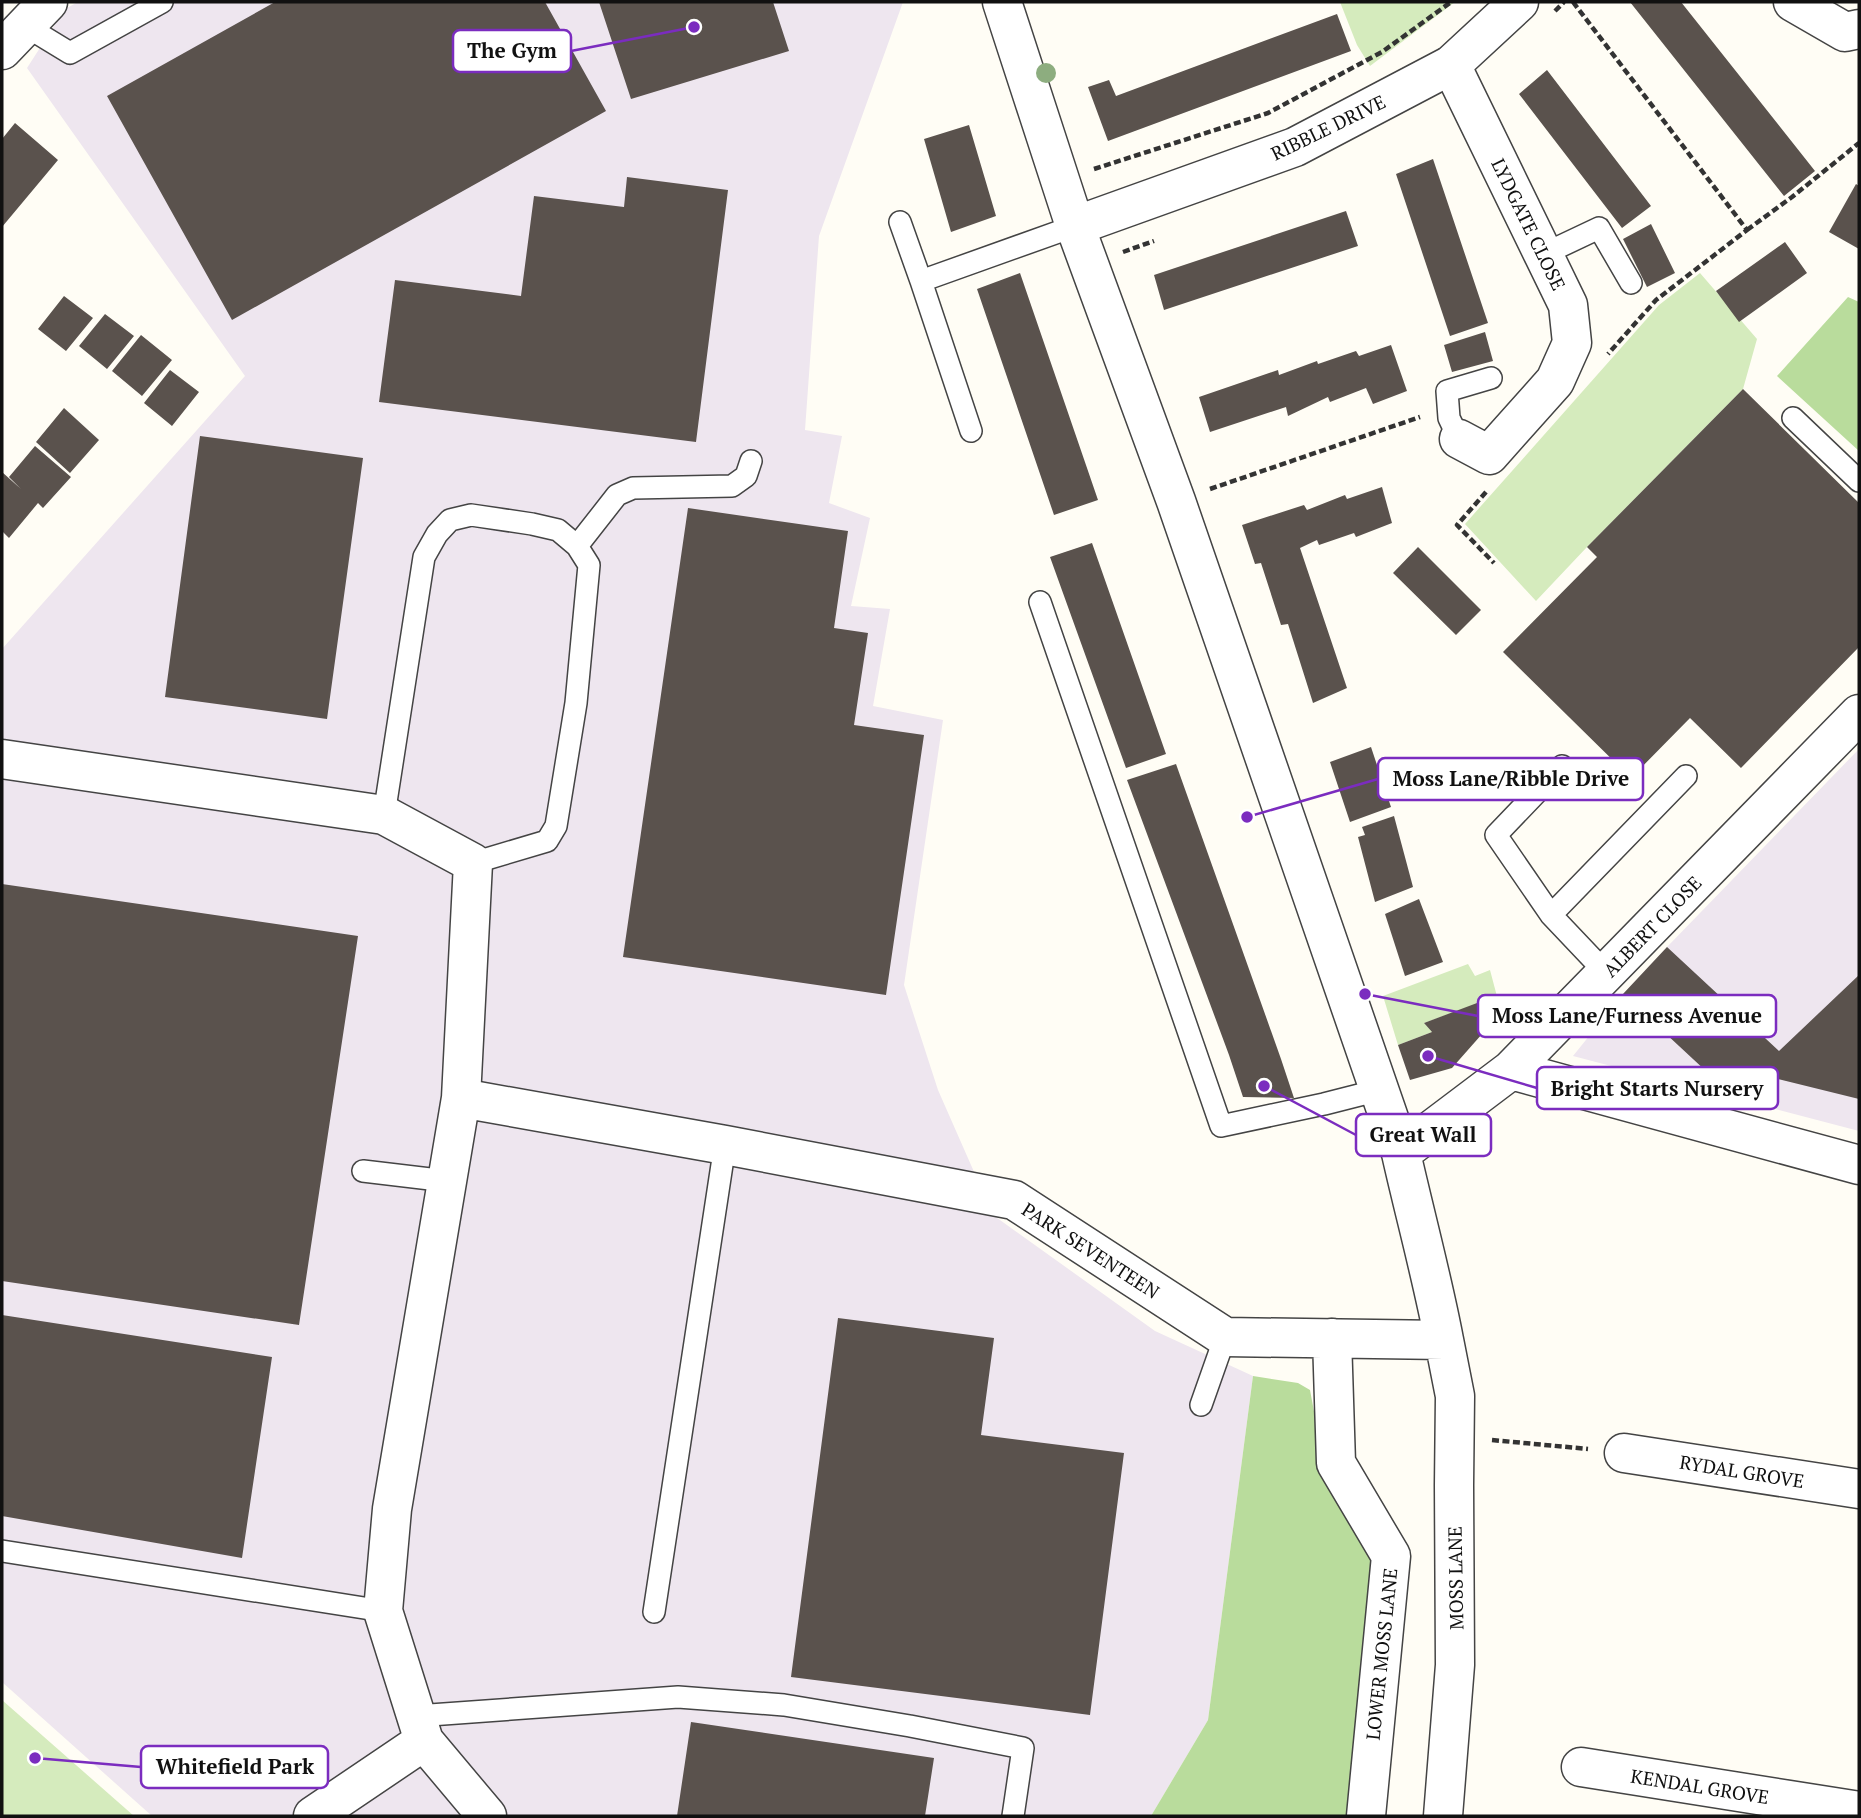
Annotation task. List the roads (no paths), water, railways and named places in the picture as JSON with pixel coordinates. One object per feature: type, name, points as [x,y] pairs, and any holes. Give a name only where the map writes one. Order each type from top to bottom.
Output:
[{"type":"street","points":[[1002,2],[1075,226],[1176,501],[1401,1153],[1444,1340],[1225,1337]]},
{"type":"street","name":"RIBBLE DRIVE","points":[[1075,226],[1295,146],[1451,65],[1519,2]]},
{"type":"street","points":[[1793,2],[1845,32],[1859,29]]},
{"type":"street","name":"LYDGATE CLOSE","points":[[1451,65],[1568,304],[1572,343],[1555,381],[1489,455],[1454,423]]},
{"type":"street","name":"ALBERT CLOSE","points":[[1401,1153],[1511,1069],[1859,715]]},
{"type":"street","points":[[2,759],[384,815],[472,863],[461,1098],[392,1509],[383,1611],[420,1729],[487,1816]]},
{"type":"street","points":[[1511,1069],[1859,1165]]},
{"type":"street","name":"PARK SEVENTEEN","points":[[461,1098],[1014,1200],[1225,1337]]},
{"type":"street","name":"LOWER MOSS LANE","points":[[1332,1338],[1336,1463],[1391,1556],[1366,1816]]},
{"type":"street","name":"MOSS LANE","points":[[1443,1816],[1455,1665],[1455,1396],[1444,1340]]},
{"type":"street","name":"RYDAL GROVE","points":[[1624,1453],[1859,1489]]},
{"type":"street","points":[[313,1816],[420,1729]]},
{"type":"street","name":"KENDAL GROVE","points":[[1581,1767],[1859,1811]]},
{"type":"lane","points":[[25,25],[70,53],[162,2]]},
{"type":"lane","points":[[901,222],[971,431]]},
{"type":"lane","points":[[921,281],[1075,226]]},
{"type":"lane","points":[[1544,254],[1600,228],[1631,283]]},
{"type":"lane","points":[[1454,423],[1447,391],[1491,378]]},
{"type":"lane","points":[[1793,418],[1859,481]]},
{"type":"lane","points":[[577,547],[617,495],[633,488],[733,486],[746,476],[751,461]]},
{"type":"lane","points":[[384,815],[424,557],[437,534],[450,520],[471,515],[558,530],[577,547],[589,565],[576,703],[556,826],[547,841],[472,863]]},
{"type":"lane","points":[[1040,601],[1221,1126],[1379,1090]]},
{"type":"lane","points":[[1562,765],[1496,835],[1551,915],[1606,974]]},
{"type":"lane","points":[[1551,915],[1686,776]]},
{"type":"lane","points":[[654,1612],[725,1145]]},
{"type":"lane","points":[[363,1171],[447,1181]]},
{"type":"lane","points":[[1201,1405],[1225,1337]]},
{"type":"lane","points":[[2,1551],[383,1611]]},
{"type":"lane","points":[[420,1729],[678,1697],[783,1705],[1023,1748],[1013,1816]]},
{"type":"place","name":"The Gym","points":[[694,27]]},
{"type":"place","name":"Moss Lane/Ribble Drive","points":[[1247,817]]},
{"type":"place","name":"Moss Lane/Furness Avenue","points":[[1365,994]]},
{"type":"place","name":"Bright Starts Nursery","points":[[1428,1056]]},
{"type":"place","name":"Great Wall","points":[[1264,1086]]},
{"type":"place","name":"Whitefield Park","points":[[35,1758]]}]
